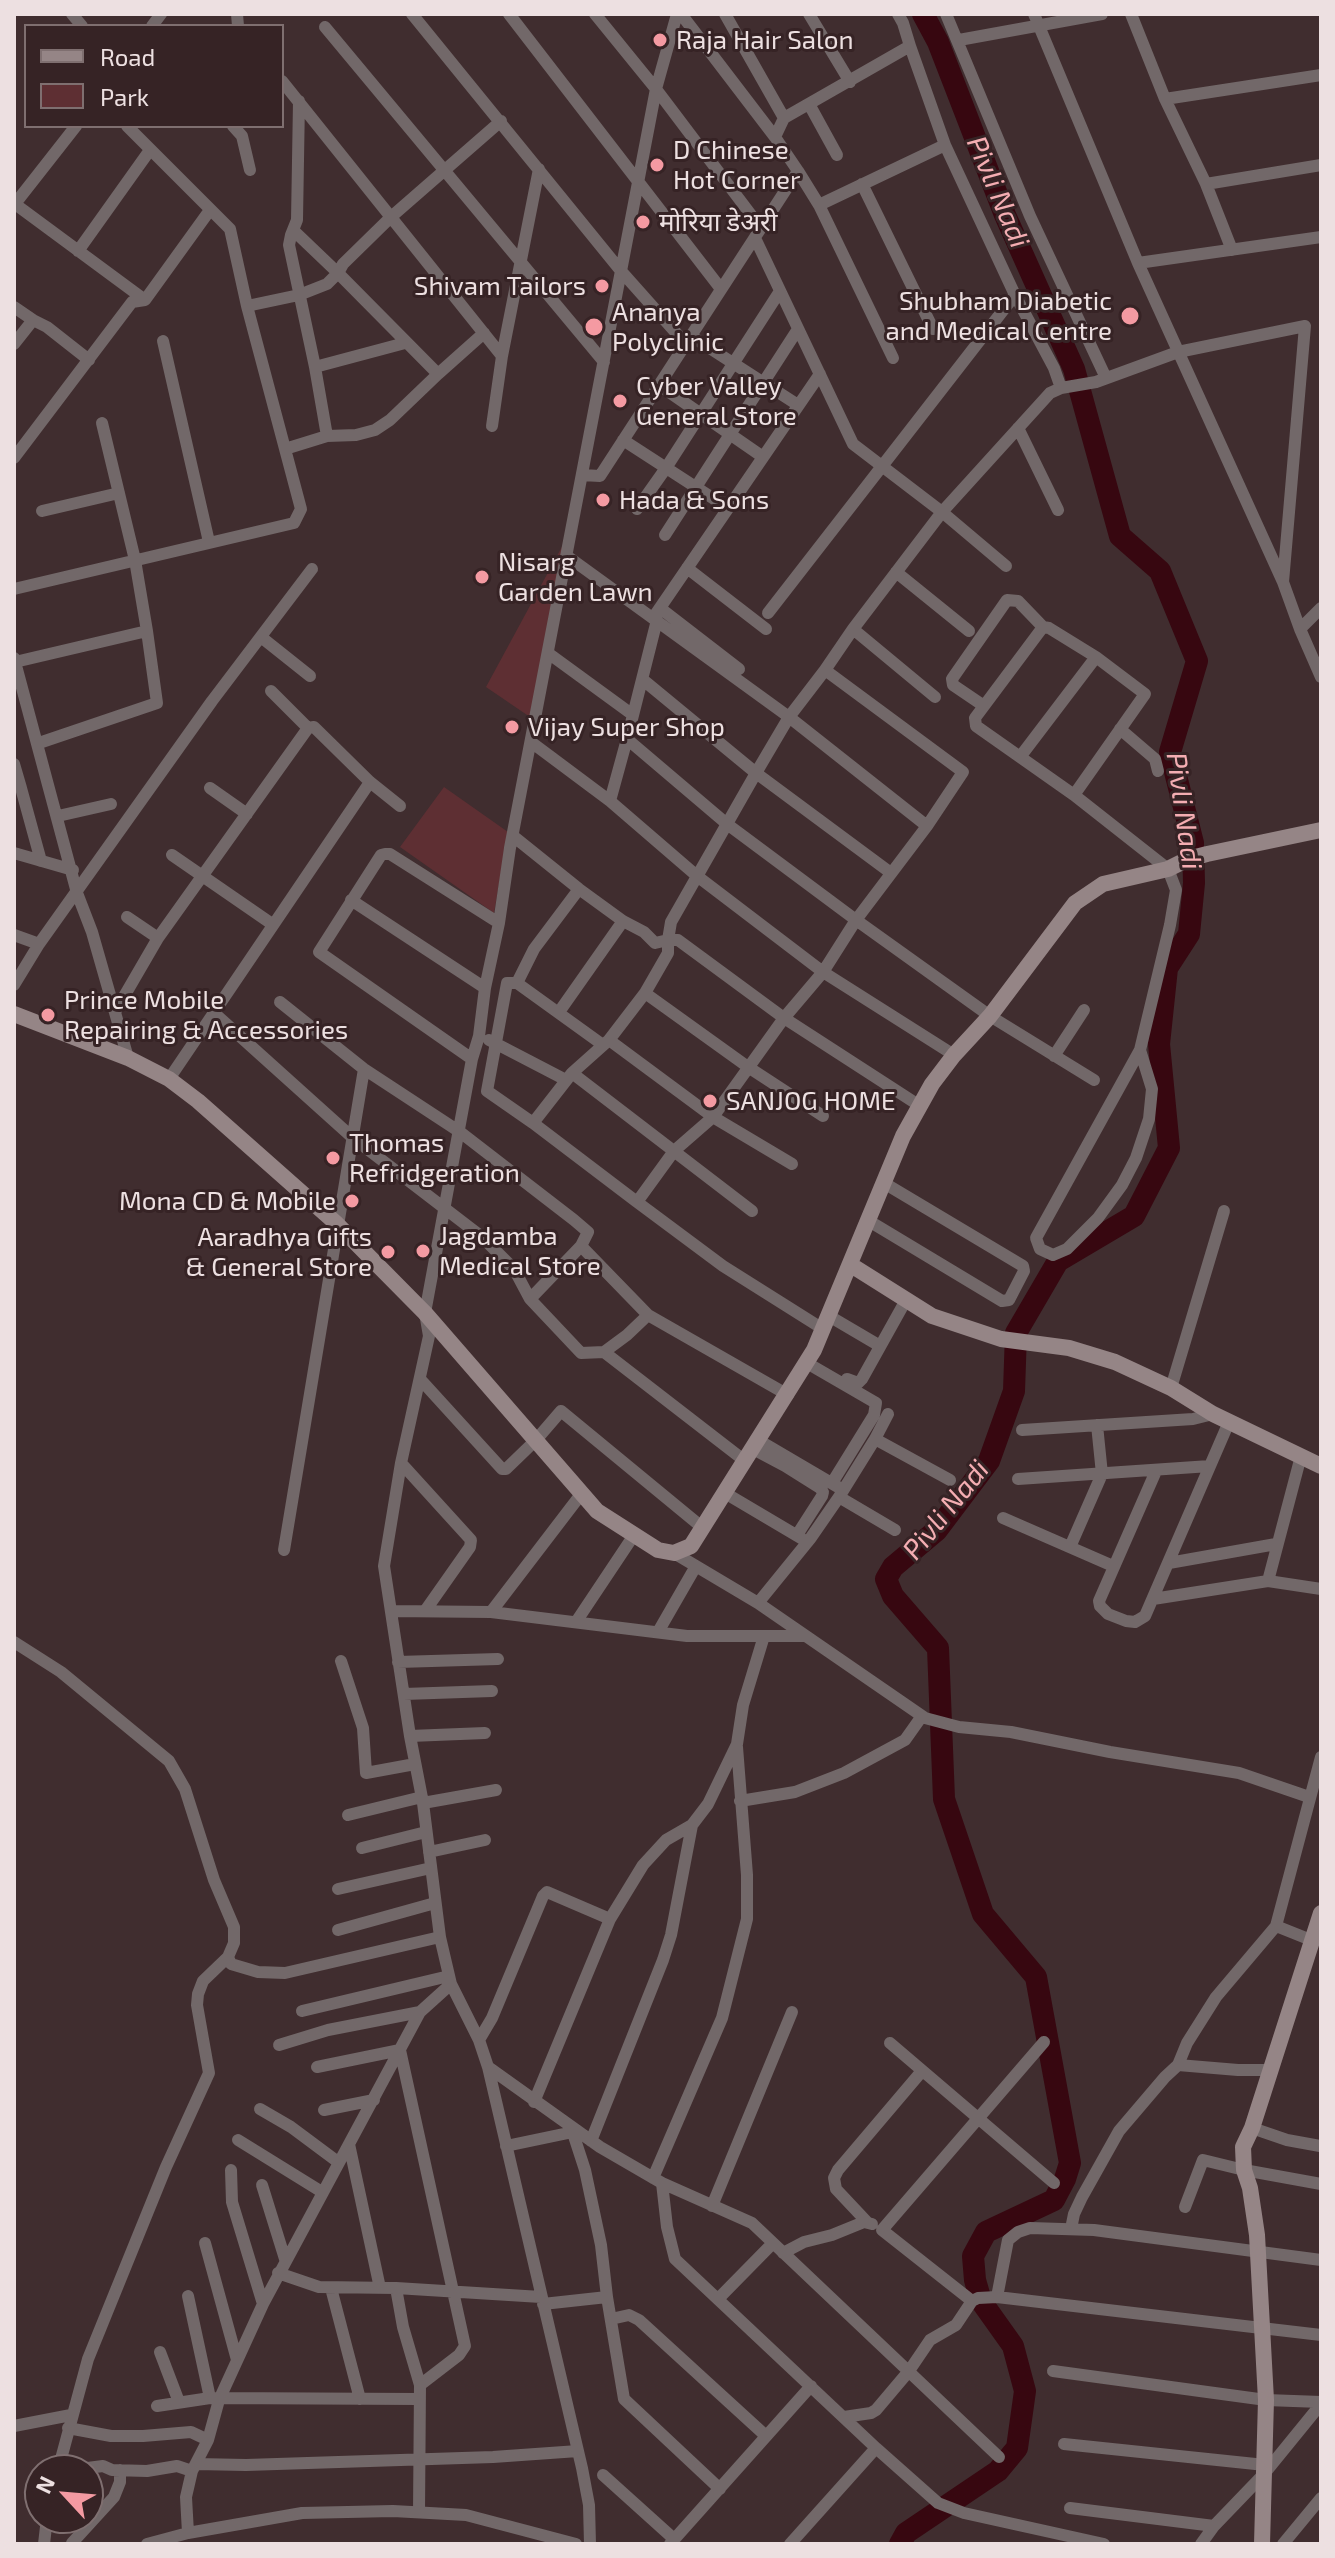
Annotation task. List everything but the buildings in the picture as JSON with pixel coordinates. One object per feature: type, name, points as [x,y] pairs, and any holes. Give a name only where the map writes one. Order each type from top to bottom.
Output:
[{"type":"street","points":[[412,14],[621,271],[688,340],[734,364],[798,405]]},
{"type":"street","points":[[509,14],[721,289]]},
{"type":"street","points":[[595,14],[656,89],[758,233],[780,291],[853,444],[1006,566]]},
{"type":"street","points":[[590,2544],[589,2505],[578,2451],[488,2067],[479,2040],[450,1980],[440,1937],[422,1800],[384,1566],[401,1463],[429,1336],[425,1313],[472,1059],[479,1036],[513,836],[656,89],[679,14]]},
{"type":"street","points":[[679,14],[798,171],[819,205],[893,358]]},
{"type":"street","points":[[725,14],[784,118]]},
{"type":"street","points":[[809,14],[850,82]]},
{"type":"street","points":[[898,14],[945,145],[1015,295],[1067,387]]},
{"type":"street","points":[[946,14],[1101,380]]},
{"type":"street","points":[[959,40],[1036,20],[1102,14]]},
{"type":"street","points":[[1131,14],[1232,250]]},
{"type":"street","points":[[1036,20],[1138,263],[1283,582],[1321,677]]},
{"type":"street","points":[[325,27],[604,362]]},
{"type":"street","points":[[775,137],[784,118],[910,46]]},
{"type":"street","points":[[1165,99],[1321,75]]},
{"type":"street","points":[[284,83],[502,356]]},
{"type":"street","points":[[299,101],[297,220],[289,245],[327,436]]},
{"type":"street","points":[[809,104],[837,155]]},
{"type":"street","points":[[247,306],[299,295],[327,284],[391,217],[501,121]]},
{"type":"street","points":[[74,128],[14,205],[145,300]]},
{"type":"street","points":[[14,589],[294,523],[301,509],[247,306],[230,229],[129,128]]},
{"type":"street","points":[[235,128],[242,136],[250,170]]},
{"type":"street","points":[[819,205],[945,145]]},
{"type":"street","points":[[78,251],[150,150]]},
{"type":"street","points":[[1206,184],[1321,165]]},
{"type":"street","points":[[492,426],[502,356],[539,169]]},
{"type":"street","points":[[582,475],[600,476],[798,171]]},
{"type":"street","points":[[862,184],[933,329]]},
{"type":"street","points":[[14,458],[132,302],[145,300],[219,217]]},
{"type":"street","points":[[293,230],[438,374]]},
{"type":"street","points":[[1138,263],[1321,237]]},
{"type":"street","points":[[637,509],[780,291]]},
{"type":"street","points":[[768,613],[1015,295]]},
{"type":"street","points":[[14,307],[47,327],[89,360]]},
{"type":"street","points":[[14,344],[33,320]]},
{"type":"street","points":[[533,1123],[569,1076],[606,1043],[645,993],[668,953],[671,922],[789,717],[942,512],[1050,393],[1101,380],[1178,352],[1321,323]]},
{"type":"street","points":[[1283,582],[1305,326]]},
{"type":"street","points":[[665,535],[798,329]]},
{"type":"street","points":[[285,449],[327,436],[356,435],[375,430],[390,420],[484,333]]},
{"type":"street","points":[[163,341],[209,542]]},
{"type":"street","points":[[315,367],[405,343]]},
{"type":"street","points":[[610,801],[657,615],[820,374]]},
{"type":"street","points":[[659,385],[763,457]]},
{"type":"street","points":[[39,743],[157,703],[135,560],[102,423]]},
{"type":"street","points":[[1018,428],[1058,510]]},
{"type":"street","points":[[623,440],[728,508]]},
{"type":"street","points":[[42,511],[119,493]]},
{"type":"street","points":[[567,556],[739,669]]},
{"type":"street","points":[[687,568],[766,629]]},
{"type":"street","points":[[14,985],[39,944],[312,569]]},
{"type":"street","points":[[896,572],[969,631]]},
{"type":"street","points":[[984,706],[953,685],[952,679],[1007,600],[1018,601],[1043,627],[1096,657],[1145,694],[1074,795]]},
{"type":"street","points":[[1300,629],[1321,608]]},
{"type":"street","points":[[657,615],[927,826]]},
{"type":"street","points":[[1043,627],[975,718],[976,726],[1074,795],[1168,869],[1176,890],[1140,1050],[1036,1238],[1040,1249],[1053,1255],[1067,1249],[1098,1218],[1122,1185],[1136,1158],[1149,1119],[1152,1089],[1140,1050]]},
{"type":"street","points":[[853,629],[935,697]]},
{"type":"street","points":[[128,1058],[92,932],[77,893],[15,660],[147,631]]},
{"type":"street","points":[[261,637],[310,676]]},
{"type":"street","points":[[548,653],[633,715]]},
{"type":"street","points":[[1020,757],[1096,657]]},
{"type":"street","points":[[637,1202],[674,1151],[713,1117],[784,1018],[823,972],[856,920],[927,826],[963,772],[825,670]]},
{"type":"street","points":[[642,679],[756,773],[891,873]]},
{"type":"street","points":[[271,691],[308,728]]},
{"type":"street","points":[[115,1012],[158,938],[308,728],[314,727],[370,782],[400,806]]},
{"type":"street","points":[[1120,729],[1155,759],[1158,771]]},
{"type":"street","points":[[627,739],[727,824],[856,920],[990,1016],[1094,1080]]},
{"type":"street","points":[[531,742],[610,801],[697,876],[823,972],[954,1055]]},
{"type":"street","points":[[14,764],[41,861]]},
{"type":"street","points":[[169,1079],[370,782]]},
{"type":"street","points":[[210,788],[247,814]]},
{"type":"street","points":[[58,816],[111,804]]},
{"type":"street","points":[[674,1553],[691,1546],[808,1360],[851,1265],[903,1136],[920,1106],[954,1055],[990,1016],[1075,903],[1103,884],[1168,869],[1207,854],[1321,830]]},
{"type":"street","points":[[513,836],[579,889],[623,921],[644,932],[655,943],[678,940],[784,1018],[920,1106]]},
{"type":"street","points":[[14,853],[73,870]]},
{"type":"street","points":[[472,1059],[319,952],[381,855],[390,854],[499,923]]},
{"type":"street","points":[[172,855],[272,924]]},
{"type":"street","points":[[579,889],[512,983],[495,1043],[487,1091],[723,1266],[826,1322],[880,1346]]},
{"type":"street","points":[[351,900],[486,983],[512,983],[713,1117],[792,1164]]},
{"type":"street","points":[[127,917],[158,938]]},
{"type":"street","points":[[559,1012],[623,921]]},
{"type":"street","points":[[14,935],[39,944]]},
{"type":"street","points":[[645,993],[823,1116]]},
{"type":"street","points":[[280,1002],[364,1069],[460,1132],[588,1232],[581,1246],[530,1299]]},
{"type":"street","points":[[1054,1056],[1084,1010]]},
{"type":"street","points":[[213,1012],[353,1138],[482,1237],[514,1269],[530,1299],[581,1353],[604,1352],[648,1315]]},
{"type":"street","points":[[14,1014],[128,1058],[169,1079],[198,1101],[337,1224],[425,1313],[597,1511],[658,1550],[674,1553],[758,1603],[923,1717],[959,1727],[1011,1732],[1239,1773],[1309,1797]]},
{"type":"street","points":[[479,1036],[569,1076],[752,1211]]},
{"type":"street","points":[[284,1550],[364,1069]]},
{"type":"street","points":[[869,1221],[1006,1302],[1024,1271],[1023,1266],[884,1183]]},
{"type":"street","points":[[1171,1388],[1224,1211]]},
{"type":"street","points":[[581,1246],[648,1315],[788,1395]]},
{"type":"street","points":[[851,1265],[932,1316],[1001,1339],[1069,1348],[1115,1362],[1321,1466]]},
{"type":"street","points":[[808,1360],[858,1383],[906,1300]]},
{"type":"street","points":[[604,1352],[752,1450],[809,1480],[823,1492],[802,1539]]},
{"type":"street","points":[[808,1360],[876,1403],[874,1415],[838,1490]]},
{"type":"street","points":[[420,1379],[504,1470],[536,1440],[558,1411],[564,1412],[703,1528]]},
{"type":"street","points":[[758,1603],[875,1439],[888,1414]]},
{"type":"street","points":[[1022,1430],[1193,1419],[1213,1414]]},
{"type":"street","points":[[1156,1471],[1099,1601],[1100,1606],[1116,1619],[1135,1622],[1145,1616],[1229,1422]]},
{"type":"street","points":[[1070,1547],[1102,1474],[1097,1425]]},
{"type":"street","points":[[875,1439],[950,1480]]},
{"type":"street","points":[[752,1450],[838,1490],[895,1530]]},
{"type":"street","points":[[1268,1581],[1301,1456]]},
{"type":"street","points":[[401,1463],[471,1540],[470,1547],[425,1611]]},
{"type":"street","points":[[1018,1479],[1210,1466]]},
{"type":"street","points":[[491,1612],[582,1493]]},
{"type":"street","points":[[725,1493],[802,1539]]},
{"type":"street","points":[[1003,1518],[1113,1566]]},
{"type":"street","points":[[576,1622],[634,1535]]},
{"type":"street","points":[[1169,1563],[1276,1544]]},
{"type":"street","points":[[658,1632],[696,1566]]},
{"type":"street","points":[[1153,1599],[1268,1581],[1321,1589]]},
{"type":"street","points":[[391,1611],[491,1612],[687,1636],[808,1636]]},
{"type":"street","points":[[764,1636],[743,1705],[737,1744],[747,1875],[747,1919],[722,2018],[658,2181],[675,2259],[938,2503],[964,2513],[1104,2544]]},
{"type":"street","points":[[14,1642],[61,1672],[169,1761],[185,1789],[214,1880],[234,1927],[234,1943],[228,1957],[203,1981],[198,1994],[197,2005],[209,2073],[166,2167],[88,2359],[62,2454]]},
{"type":"street","points":[[398,1662],[498,1659]]},
{"type":"street","points":[[341,1661],[363,1728],[366,1773],[415,1764]]},
{"type":"street","points":[[404,1694],[492,1691]]},
{"type":"street","points":[[740,1801],[795,1792],[844,1773],[905,1740],[923,1717]]},
{"type":"street","points":[[410,1736],[485,1733]]},
{"type":"street","points":[[534,2102],[610,1919],[643,1865],[666,1840],[692,1825],[708,1804],[737,1744]]},
{"type":"street","points":[[1071,2229],[1082,2197],[1119,2131],[1178,2065],[1187,2043],[1216,1997],[1276,1926],[1321,1757]]},
{"type":"street","points":[[348,1815],[422,1800],[496,1790]]},
{"type":"street","points":[[591,2141],[671,1935],[692,1825]]},
{"type":"street","points":[[362,1848],[426,1832]]},
{"type":"street","points":[[429,1852],[485,1840]]},
{"type":"street","points":[[338,1889],[431,1868]]},
{"type":"street","points":[[479,2040],[492,2018],[547,1892],[610,1919]]},
{"type":"street","points":[[338,1930],[435,1903]]},
{"type":"street","points":[[1262,2544],[1266,2400],[1257,2235],[1244,2170],[1243,2147],[1252,2128],[1321,1913]]},
{"type":"street","points":[[1276,1926],[1311,1940]]},
{"type":"street","points":[[228,1957],[231,1964],[239,1967],[285,1973],[440,1937]]},
{"type":"street","points":[[302,2011],[450,1980]]},
{"type":"street","points":[[188,2533],[186,2497],[194,2468],[208,2440],[215,2399],[285,2259],[420,2012],[450,1980]]},
{"type":"street","points":[[279,2045],[328,2030],[420,2012]]},
{"type":"street","points":[[712,2206],[792,2012]]},
{"type":"street","points":[[882,2230],[1044,2042]]},
{"type":"street","points":[[890,2043],[1054,2183]]},
{"type":"street","points":[[317,2067],[400,2050]]},
{"type":"street","points":[[157,2406],[215,2399],[360,2399],[420,2392],[463,2351],[465,2346],[400,2050]]},
{"type":"street","points":[[1178,2065],[1270,2070]]},
{"type":"street","points":[[488,2067],[572,2130],[658,2181],[752,2223],[999,2457]]},
{"type":"street","points":[[922,2071],[834,2178],[836,2189],[867,2222],[975,2299],[995,2296],[1321,2335]]},
{"type":"street","points":[[324,2110],[374,2100]]},
{"type":"street","points":[[260,2109],[291,2127],[338,2162]]},
{"type":"street","points":[[1252,2128],[1287,2140],[1320,2146]]},
{"type":"street","points":[[506,2146],[572,2130]]},
{"type":"street","points":[[572,2130],[585,2170],[601,2245],[624,2399],[720,2489]]},
{"type":"street","points":[[1321,2139],[1321,2152]]},
{"type":"street","points":[[238,2140],[322,2192]]},
{"type":"street","points":[[349,2144],[380,2288]]},
{"type":"street","points":[[1185,2207],[1203,2160],[1321,2184]]},
{"type":"street","points":[[231,2170],[232,2202],[263,2304]]},
{"type":"street","points":[[262,2185],[285,2259]]},
{"type":"street","points":[[783,2253],[804,2242],[867,2222]]},
{"type":"street","points":[[995,2296],[1006,2247],[1013,2235],[1030,2228],[1094,2230],[1321,2260]]},
{"type":"street","points":[[205,2243],[237,2360]]},
{"type":"street","points":[[718,2299],[773,2243]]},
{"type":"street","points":[[278,2273],[307,2284],[331,2288],[396,2288],[542,2300],[607,2297]]},
{"type":"street","points":[[331,2288],[360,2399]]},
{"type":"street","points":[[396,2288],[420,2392],[419,2512]]},
{"type":"street","points":[[188,2296],[215,2399]]},
{"type":"street","points":[[844,2417],[876,2410],[930,2340],[956,2325],[975,2299]]},
{"type":"street","points":[[611,2319],[629,2315],[639,2320],[766,2436]]},
{"type":"street","points":[[160,2352],[179,2402]]},
{"type":"street","points":[[1053,2371],[1266,2400],[1321,2403]]},
{"type":"street","points":[[603,2475],[672,2542],[811,2386]]},
{"type":"street","points":[[1201,2544],[1321,2403]]},
{"type":"street","points":[[14,2426],[70,2421],[111,2436],[143,2436],[176,2431],[191,2432],[208,2440]]},
{"type":"street","points":[[1064,2444],[1265,2470]]},
{"type":"street","points":[[790,2544],[876,2448]]},
{"type":"street","points":[[104,2466],[147,2471],[177,2466],[194,2468],[419,2460],[578,2451]]},
{"type":"street","points":[[72,2543],[114,2497],[120,2482],[120,2470]]},
{"type":"street","points":[[1262,2527],[1286,2543],[1321,2498]]},
{"type":"street","points":[[1070,2508],[1214,2526]]},
{"type":"street","points":[[147,2544],[188,2533],[302,2513],[419,2512],[466,2515],[576,2544]]},
{"type":"green space","points":[[564,543],[530,717],[486,687]]},
{"type":"green space","points":[[444,787],[508,832],[494,913],[400,847]]},
{"type":"waterway","name":"Pivli Nadi","points":[[900,2544],[906,2533],[998,2471],[1017,2448],[1025,2391],[1013,2346],[981,2301],[973,2256],[986,2232],[1054,2200],[1070,2163],[1036,1977],[983,1914],[944,1799],[938,1648],[893,1596],[886,1579],[893,1567],[937,1530],[989,1461],[1014,1391],[1016,1333],[1058,1261],[1134,1216],[1169,1148],[1159,1044],[1167,968],[1189,934],[1194,883],[1193,843],[1170,752],[1197,661],[1160,571],[1120,536],[1074,369],[1005,215],[938,42],[923,14]]},
{"type":"place","name":"Raja Hair Salon","points":[[660,40]]},
{"type":"place","name":"D Chinese Hot Corner","points":[[657,165]]},
{"type":"place","name":"मोरिया डेअरी","points":[[643,222]]},
{"type":"place","name":"Shivam Tailors","points":[[602,286]]},
{"type":"place","name":"Shubham Diabetic and Medical Centre","points":[[1130,316]]},
{"type":"place","name":"Ananya Polyclinic","points":[[594,327]]},
{"type":"place","name":"Cyber Valley General Store","points":[[620,401]]},
{"type":"place","name":"Hada & Sons","points":[[603,500]]},
{"type":"place","name":"Nisarg Garden Lawn","points":[[482,577]]},
{"type":"place","name":"Vijay Super Shop","points":[[512,727]]},
{"type":"place","name":"Prince Mobile Repairing & Accessories","points":[[48,1015]]},
{"type":"place","name":"SANJOG HOME","points":[[710,1101]]},
{"type":"place","name":"Thomas Refridgeration","points":[[333,1158]]},
{"type":"place","name":"Mona CD & Mobile","points":[[352,1201]]},
{"type":"place","name":"Jagdamba Medical Store","points":[[423,1251]]},
{"type":"place","name":"Aaradhya Gifts & General Store","points":[[388,1252]]}]
